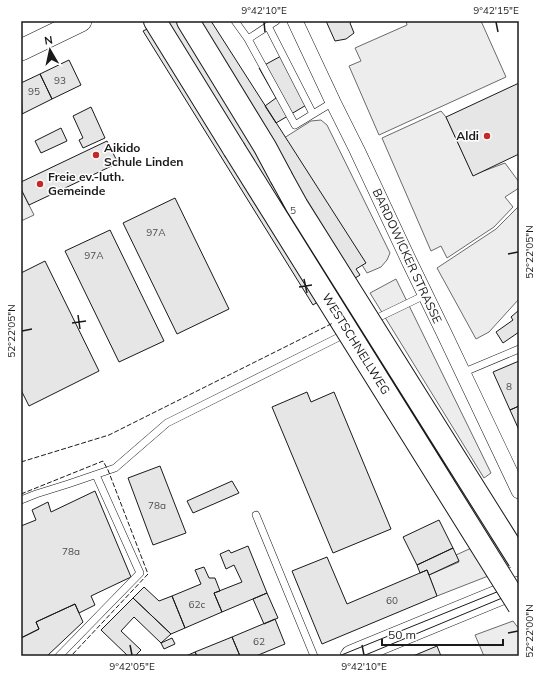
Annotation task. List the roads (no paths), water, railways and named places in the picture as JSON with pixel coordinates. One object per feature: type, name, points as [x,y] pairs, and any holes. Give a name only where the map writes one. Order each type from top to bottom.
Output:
[{"type":"highway","name":"WESTSCHNELLWEG","points":[[155,21],[519,606]]},
{"type":"highway","name":"WESTSCHNELLWEG","points":[[188,21],[266,147],[297,206],[519,560]]},
{"type":"street","points":[[21,50],[81,21]]},
{"type":"street","name":"BARDOWICKER STRASSE","points":[[294,21],[519,491]]},
{"type":"street","points":[[351,656],[519,587]]},
{"type":"lane","points":[[235,21],[248,39],[295,124],[333,102]]},
{"type":"lane","points":[[248,39],[276,21]]},
{"type":"lane","points":[[268,26],[312,114]]},
{"type":"lane","points":[[364,325],[424,295]]},
{"type":"lane","points":[[21,500],[115,468],[167,424],[357,328]]},
{"type":"lane","points":[[462,372],[519,349]]},
{"type":"lane","points":[[59,656],[140,573],[96,475]]},
{"type":"lane","points":[[256,515],[314,656]]},
{"type":"tram line","points":[[339,656],[519,583]]},
{"type":"tram line","points":[[363,656],[519,591]]},
{"type":"place","name":"Aldi","points":[[487,136]]},
{"type":"place","name":"Aikido Schule Linden","points":[[96,155]]},
{"type":"place","name":"Freie ev.-luth. Gemeinde","points":[[40,184]]}]
